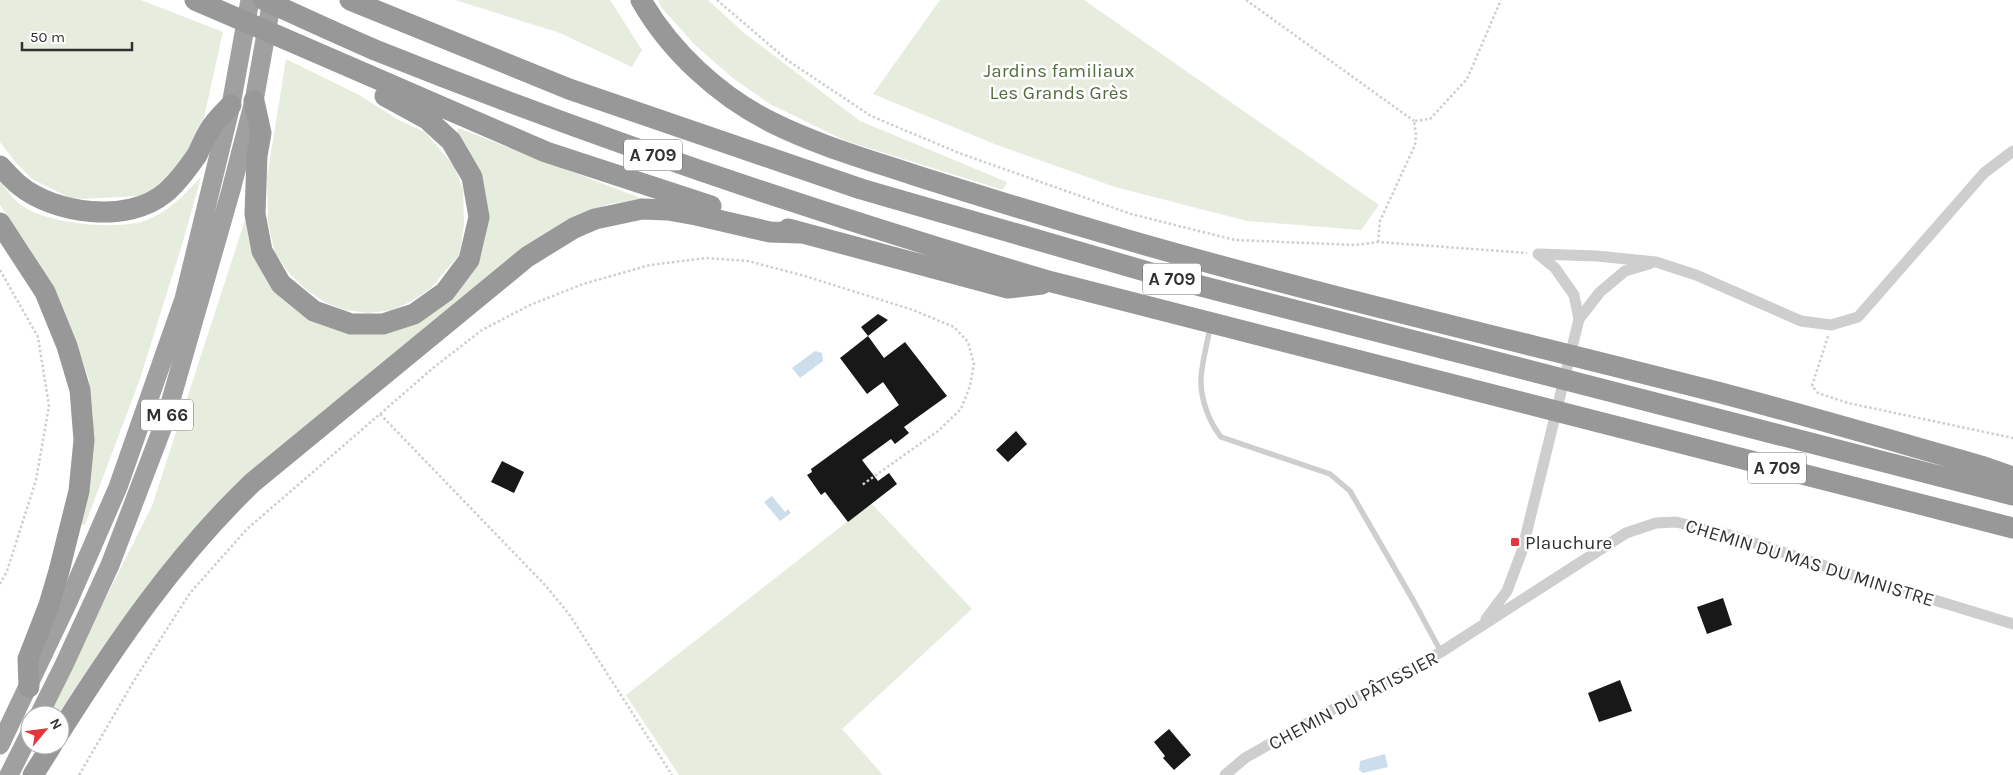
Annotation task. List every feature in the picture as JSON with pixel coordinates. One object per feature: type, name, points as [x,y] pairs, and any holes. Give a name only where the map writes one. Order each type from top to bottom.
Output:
[{"type":"highway","points":[[195,0],[546,152],[706,205],[800,233],[1008,288],[1052,282]]},
{"type":"highway","name":"M 66","points":[[0,745],[29,687],[118,487],[184,299],[231,105],[250,0]]},
{"type":"highway","name":"A 709","points":[[264,0],[373,49],[595,135],[916,242],[1052,282],[2013,528]]},
{"type":"highway","name":"M 66","points":[[44,705],[110,565],[165,421],[254,101],[272,0]]},
{"type":"highway","name":"A 709","points":[[350,0],[569,89],[860,189],[1162,276],[2013,495]]},
{"type":"highway","points":[[641,0],[667,39],[689,62],[733,98],[768,120],[808,139],[852,155],[1076,225],[1212,264],[1721,393],[1981,466],[2013,477]]},
{"type":"highway","points":[[254,101],[261,133],[257,156],[255,214],[262,251],[281,284],[314,311],[351,324],[383,324],[414,314],[445,292],[469,260],[478,217],[472,177],[451,141],[427,119],[351,79],[334,61]]},
{"type":"highway","points":[[0,166],[19,185],[44,200],[70,209],[88,212],[116,211],[139,207],[164,194],[183,174],[196,156],[213,125],[231,105]]},
{"type":"highway","points":[[70,716],[107,657],[154,592],[226,508],[259,477],[528,257],[554,239],[588,222],[615,214],[642,210],[668,210],[719,219],[770,232],[800,233]]},
{"type":"highway","points":[[0,223],[45,292],[67,346],[80,390],[84,440],[79,491],[59,571],[46,613],[28,659],[29,687]]},
{"type":"highway","points":[[9,775],[20,753]]},
{"type":"highway","points":[[33,775],[46,755]]},
{"type":"street","points":[[1538,254],[1597,256],[1656,262],[1696,274],[1801,321],[1831,325],[1858,317],[1984,173],[2013,151]]},
{"type":"street","points":[[1481,625],[1507,591],[1522,551],[1579,319],[1574,295],[1555,268],[1538,254]]},
{"type":"street","points":[[1579,319],[1600,292],[1625,271],[1656,262]]},
{"type":"street","name":"CHEMIN DU MAS DU MINISTRE","points":[[1481,625],[1626,533],[1656,524],[1676,522],[1730,535],[2013,624]]},
{"type":"street","name":"CHEMIN DU PÂTISSIER","points":[[1225,775],[1245,758],[1441,652],[1481,625]]},
{"type":"lane","points":[[1211,323],[1201,379],[1203,395],[1212,425],[1220,437],[1330,474],[1350,491],[1441,652]]},
{"type":"path","points":[[717,0],[787,60],[871,116],[959,153],[1132,214],[1235,240],[1356,245],[1378,242],[1538,254]]},
{"type":"path","points":[[1246,0],[1414,121],[1430,119],[1467,79],[1500,0]]},
{"type":"path","points":[[1378,242],[1380,221],[1414,145],[1416,135],[1414,121]]},
{"type":"path","points":[[79,775],[135,679],[190,593],[247,529],[433,368],[482,330],[530,305],[583,284],[650,265],[706,258],[748,262],[805,276],[913,310],[954,327],[968,342],[974,364],[970,386],[960,409],[938,431],[862,485]]},
{"type":"path","points":[[0,270],[38,337],[49,406],[36,480],[7,571],[0,584]]},
{"type":"path","points":[[1831,325],[1812,386],[1818,393],[1848,403],[2013,438]]},
{"type":"path","points":[[380,414],[545,585],[569,614],[672,775]]},
{"type":"green space","points":[[0,0],[141,0],[223,32],[202,127],[185,157],[157,188],[138,196],[70,198],[32,179],[16,163],[0,142]]},
{"type":"green space","points":[[455,0],[610,0],[642,50],[632,67],[560,33]]},
{"type":"green space","points":[[658,0],[708,0],[743,32],[860,121],[1007,182],[1003,190],[846,141],[770,104],[734,79],[695,45],[662,8]]},
{"type":"green space","name":"Jardins familiaux Les Grands Grès","points":[[940,0],[1084,0],[1379,205],[1361,230],[1247,221],[1115,187],[997,145],[873,94]]},
{"type":"green space","points":[[286,59],[359,95],[399,120],[425,132],[454,166],[463,190],[464,224],[460,254],[430,289],[412,301],[393,310],[368,313],[345,310],[326,303],[308,291],[290,274],[275,254],[268,222],[267,177]]},
{"type":"green space","points":[[458,128],[643,199],[609,204],[566,220],[236,487],[68,705],[52,705],[152,506],[246,217],[294,308],[375,332],[472,268],[483,247],[487,220],[486,196],[479,173],[456,136]]},
{"type":"green space","points":[[201,177],[140,379],[85,525],[78,524],[93,416],[89,380],[58,296],[30,249],[0,205],[0,180],[17,202],[31,211],[63,221],[82,224],[118,225],[147,220],[163,212]]},
{"type":"green space","points":[[871,503],[972,609],[842,729],[883,775],[679,775],[626,695]]},
{"type":"water","points":[[815,351],[822,353],[823,361],[800,378],[792,368]]},
{"type":"water","points":[[772,496],[785,512],[788,509],[791,513],[780,521],[764,502]]},
{"type":"water","points":[[1385,754],[1388,767],[1363,773],[1359,770],[1360,761]]},
{"type":"building","points":[[878,314],[888,320],[868,336],[861,327]]},
{"type":"building","points":[[868,336],[884,358],[905,342],[947,396],[904,427],[909,433],[895,444],[891,439],[862,460],[878,481],[889,473],[897,484],[848,522],[825,492],[821,495],[807,475],[812,472],[811,469],[899,405],[883,382],[867,394],[840,358]]},
{"type":"building","points":[[1016,431],[1027,444],[1008,462],[996,450]]},
{"type":"building","points":[[502,461],[524,472],[514,493],[491,482]]},
{"type":"building","points":[[1723,598],[1732,625],[1707,634],[1697,607]]},
{"type":"building","points":[[1620,680],[1632,711],[1599,722],[1588,693]]},
{"type":"building","points":[[1169,729],[1191,755],[1174,770],[1163,758],[1165,756],[1154,742]]},
{"type":"place","name":"Plauchure","points":[[1515,542]]}]
